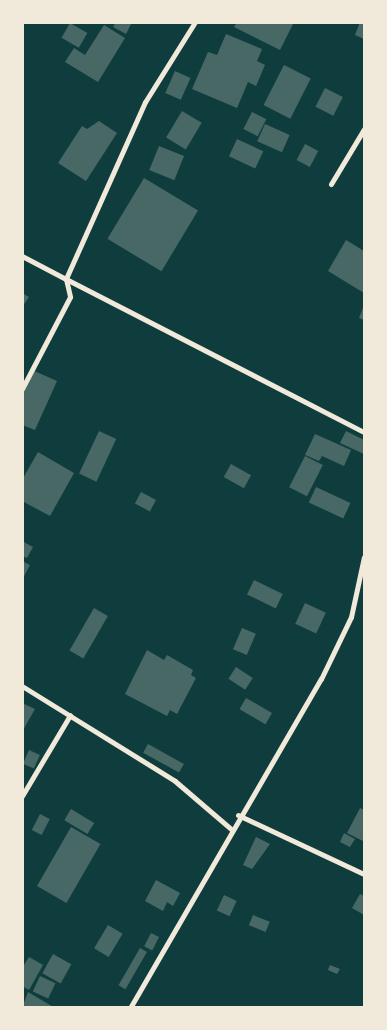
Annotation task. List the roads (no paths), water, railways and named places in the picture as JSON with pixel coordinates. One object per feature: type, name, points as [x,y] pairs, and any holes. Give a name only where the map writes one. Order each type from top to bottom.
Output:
[{"type":"street","points":[[22,389],[70,297],[66,279],[146,102],[195,22]]},
{"type":"street","points":[[331,184],[364,129]]},
{"type":"street","points":[[22,256],[364,432]]},
{"type":"street","points":[[130,1008],[238,815],[325,670],[351,617],[364,556]]},
{"type":"street","points":[[22,686],[175,781],[231,829]]},
{"type":"street","points":[[22,796],[70,715]]},
{"type":"street","points":[[238,815],[364,874]]}]
